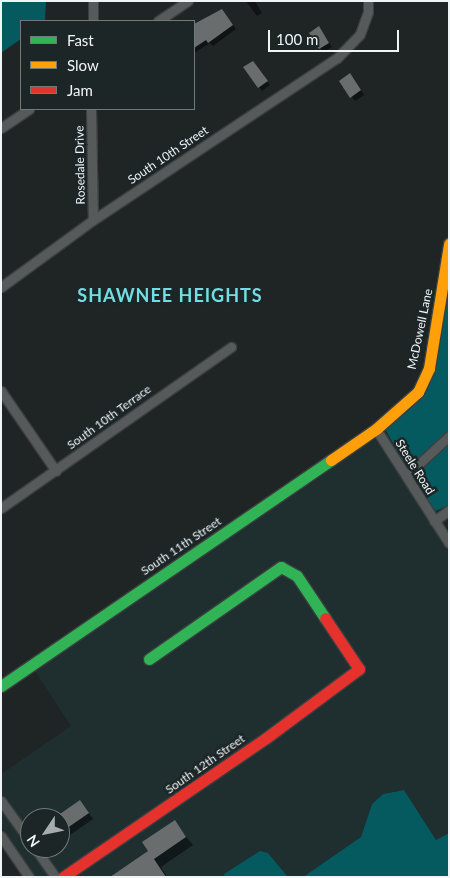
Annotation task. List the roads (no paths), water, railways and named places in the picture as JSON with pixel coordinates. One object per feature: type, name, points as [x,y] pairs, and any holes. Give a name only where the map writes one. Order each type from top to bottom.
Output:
[{"type":"street","points":[[93,1],[93,20]]},
{"type":"street","points":[[160,20],[188,1]]},
{"type":"street","name":"South 10th Street","points":[[1,287],[93,220],[350,46],[365,22],[368,1]]},
{"type":"street","points":[[1,128],[28,110]]},
{"type":"street","name":"Rosedale Drive","points":[[92,110],[93,220]]},
{"type":"street","name":"McDowell Lane","points":[[376,429],[418,392],[428,368],[449,244]]},
{"type":"street","name":"South 10th Terrace","points":[[1,508],[231,347]]},
{"type":"street","points":[[1,390],[56,471]]},
{"type":"street","name":"Steele Road","points":[[376,429],[449,543]]},
{"type":"street","name":"South 11th Street","points":[[1,686],[376,429]]},
{"type":"street","points":[[407,475],[449,436]]},
{"type":"street","points":[[434,521],[449,510]]},
{"type":"street","name":"South 12th Street","points":[[63,877],[266,738],[359,669],[297,576],[281,567],[149,659]]},
{"type":"street","points":[[1,800],[20,827]]},
{"type":"street","points":[[1,836],[29,877]]},
{"type":"street","points":[[42,858],[55,877]]},
{"type":"district","name":"SHAWNEE HEIGHTS","points":[[170,295]]}]
